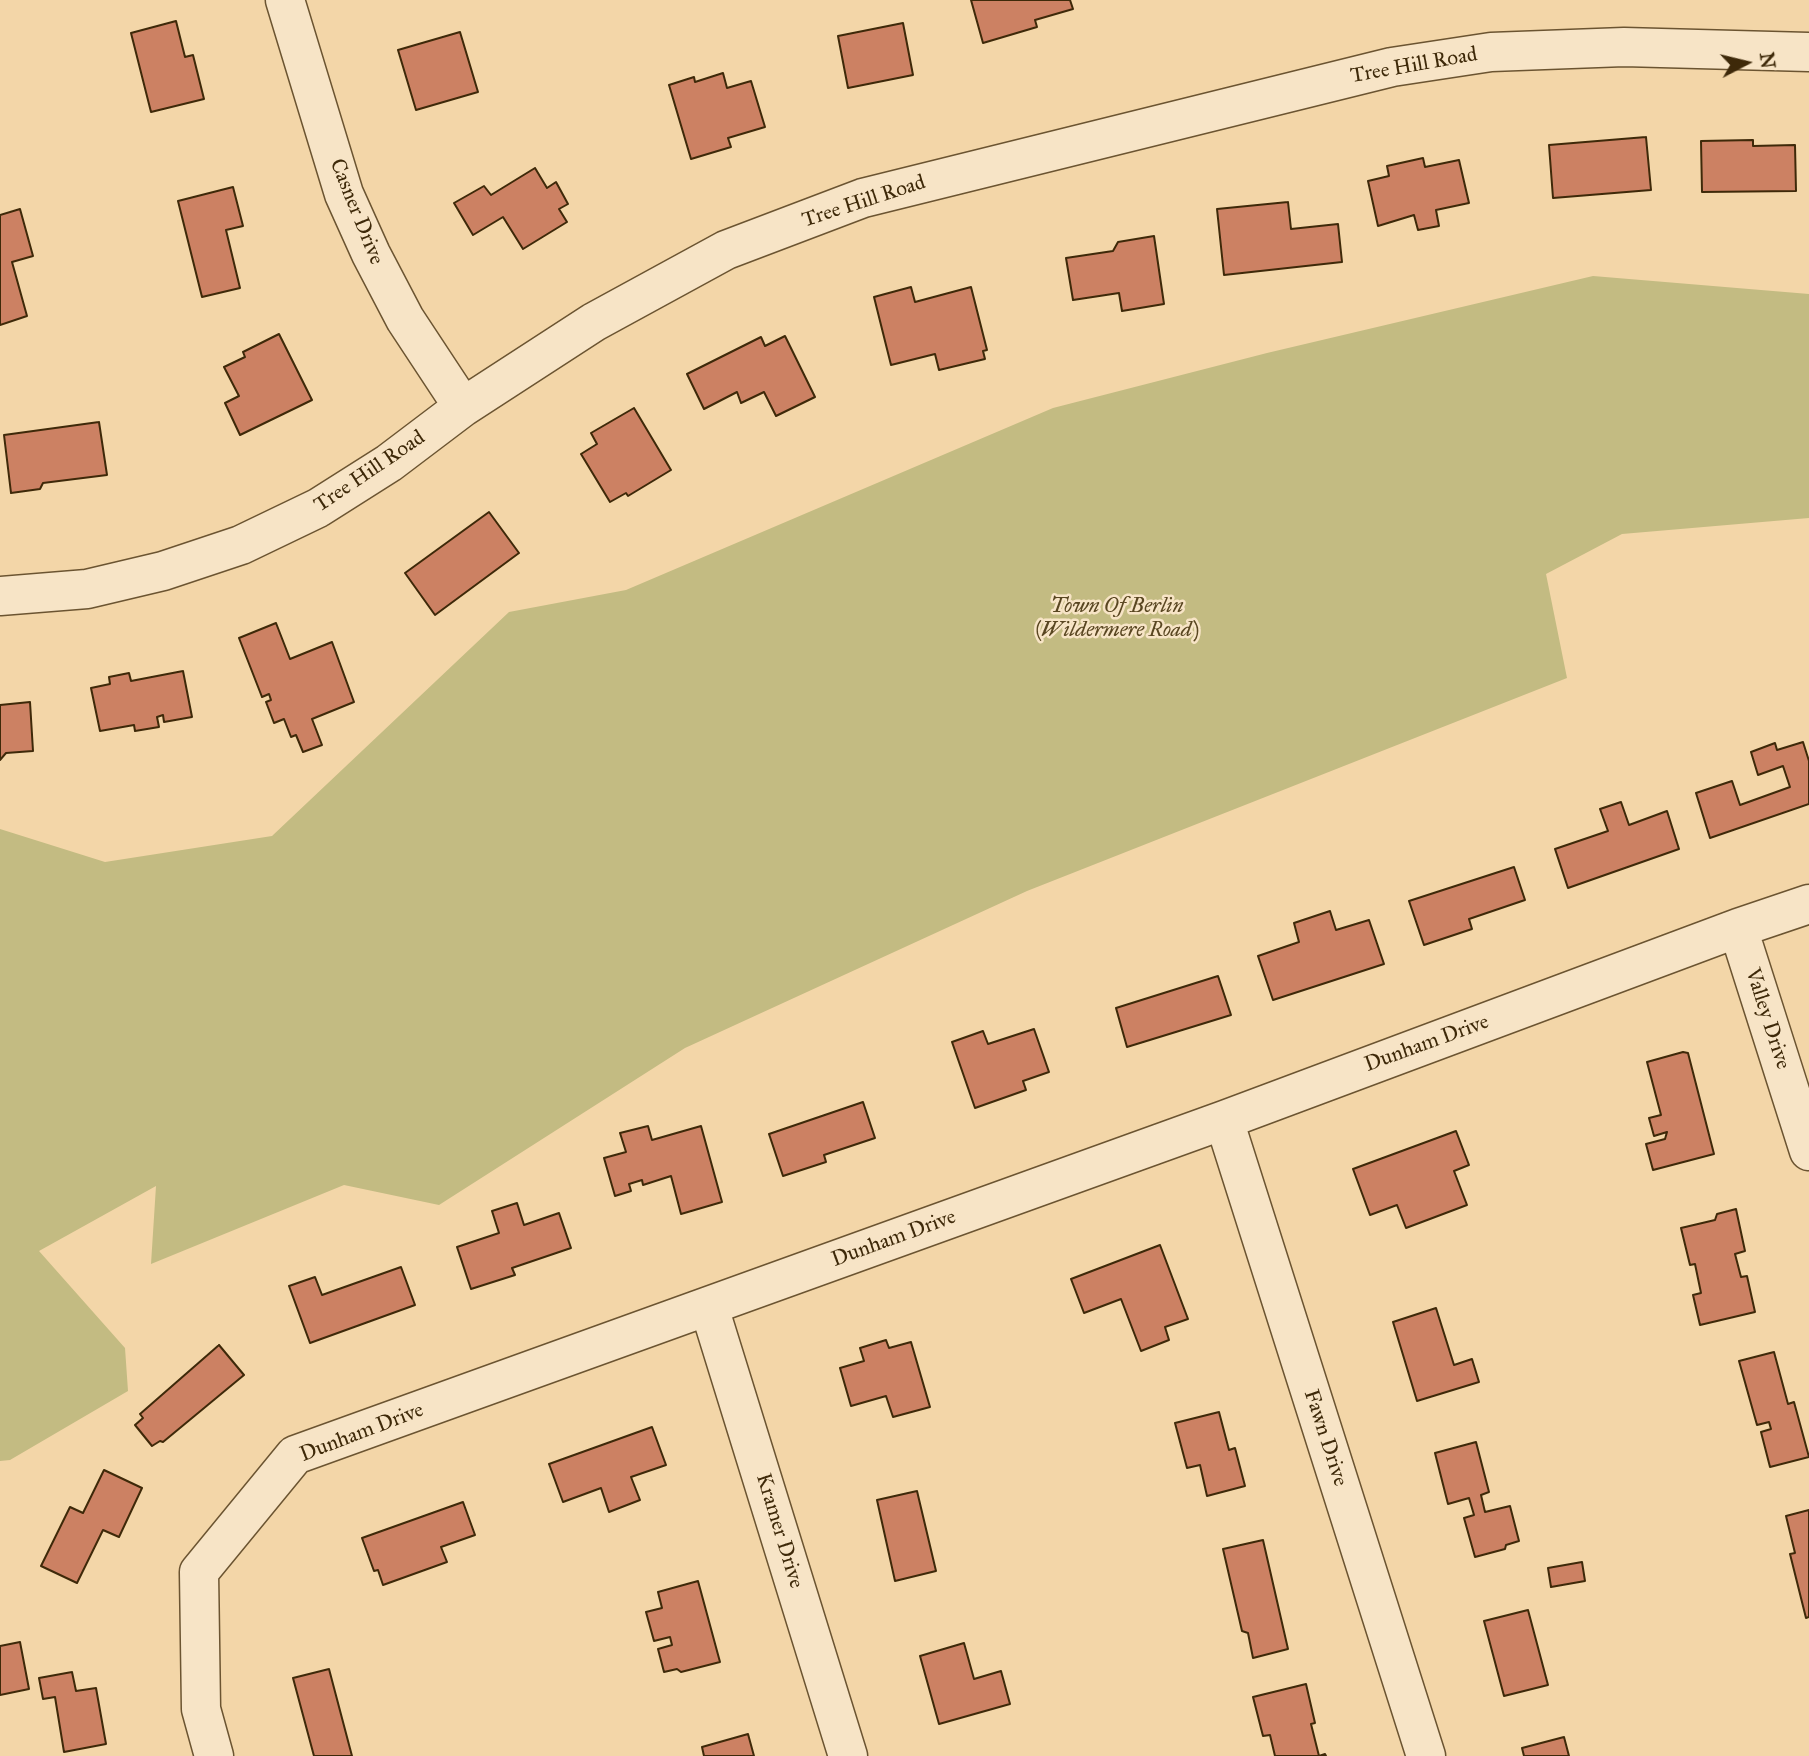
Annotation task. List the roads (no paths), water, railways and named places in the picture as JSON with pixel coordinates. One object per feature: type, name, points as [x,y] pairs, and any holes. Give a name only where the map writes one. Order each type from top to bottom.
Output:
[{"type":"street","name":"Casner Drive","points":[[285,0],[344,194],[405,319],[463,407]]},
{"type":"street","name":"Tree Hill Road","points":[[0,596],[87,589],[163,571],[241,545],[318,508],[389,463],[463,407],[594,322],[726,250],[863,198],[1405,65],[1491,52],[1623,47],[1809,51]]},
{"type":"street","name":"Dunham Drive","points":[[214,1756],[201,1709],[199,1572],[295,1455],[1224,1120],[1809,904]]},
{"type":"street","name":"Valley Drive","points":[[1738,928],[1809,1151]]},
{"type":"street","name":"Fawn Drive","points":[[1224,1120],[1426,1756]]},
{"type":"street","name":"Kramer Drive","points":[[709,1307],[848,1756]]},
{"type":"park label","name":"Town Of Berlin (Wildermere Road)","points":[[1117,619]]}]
